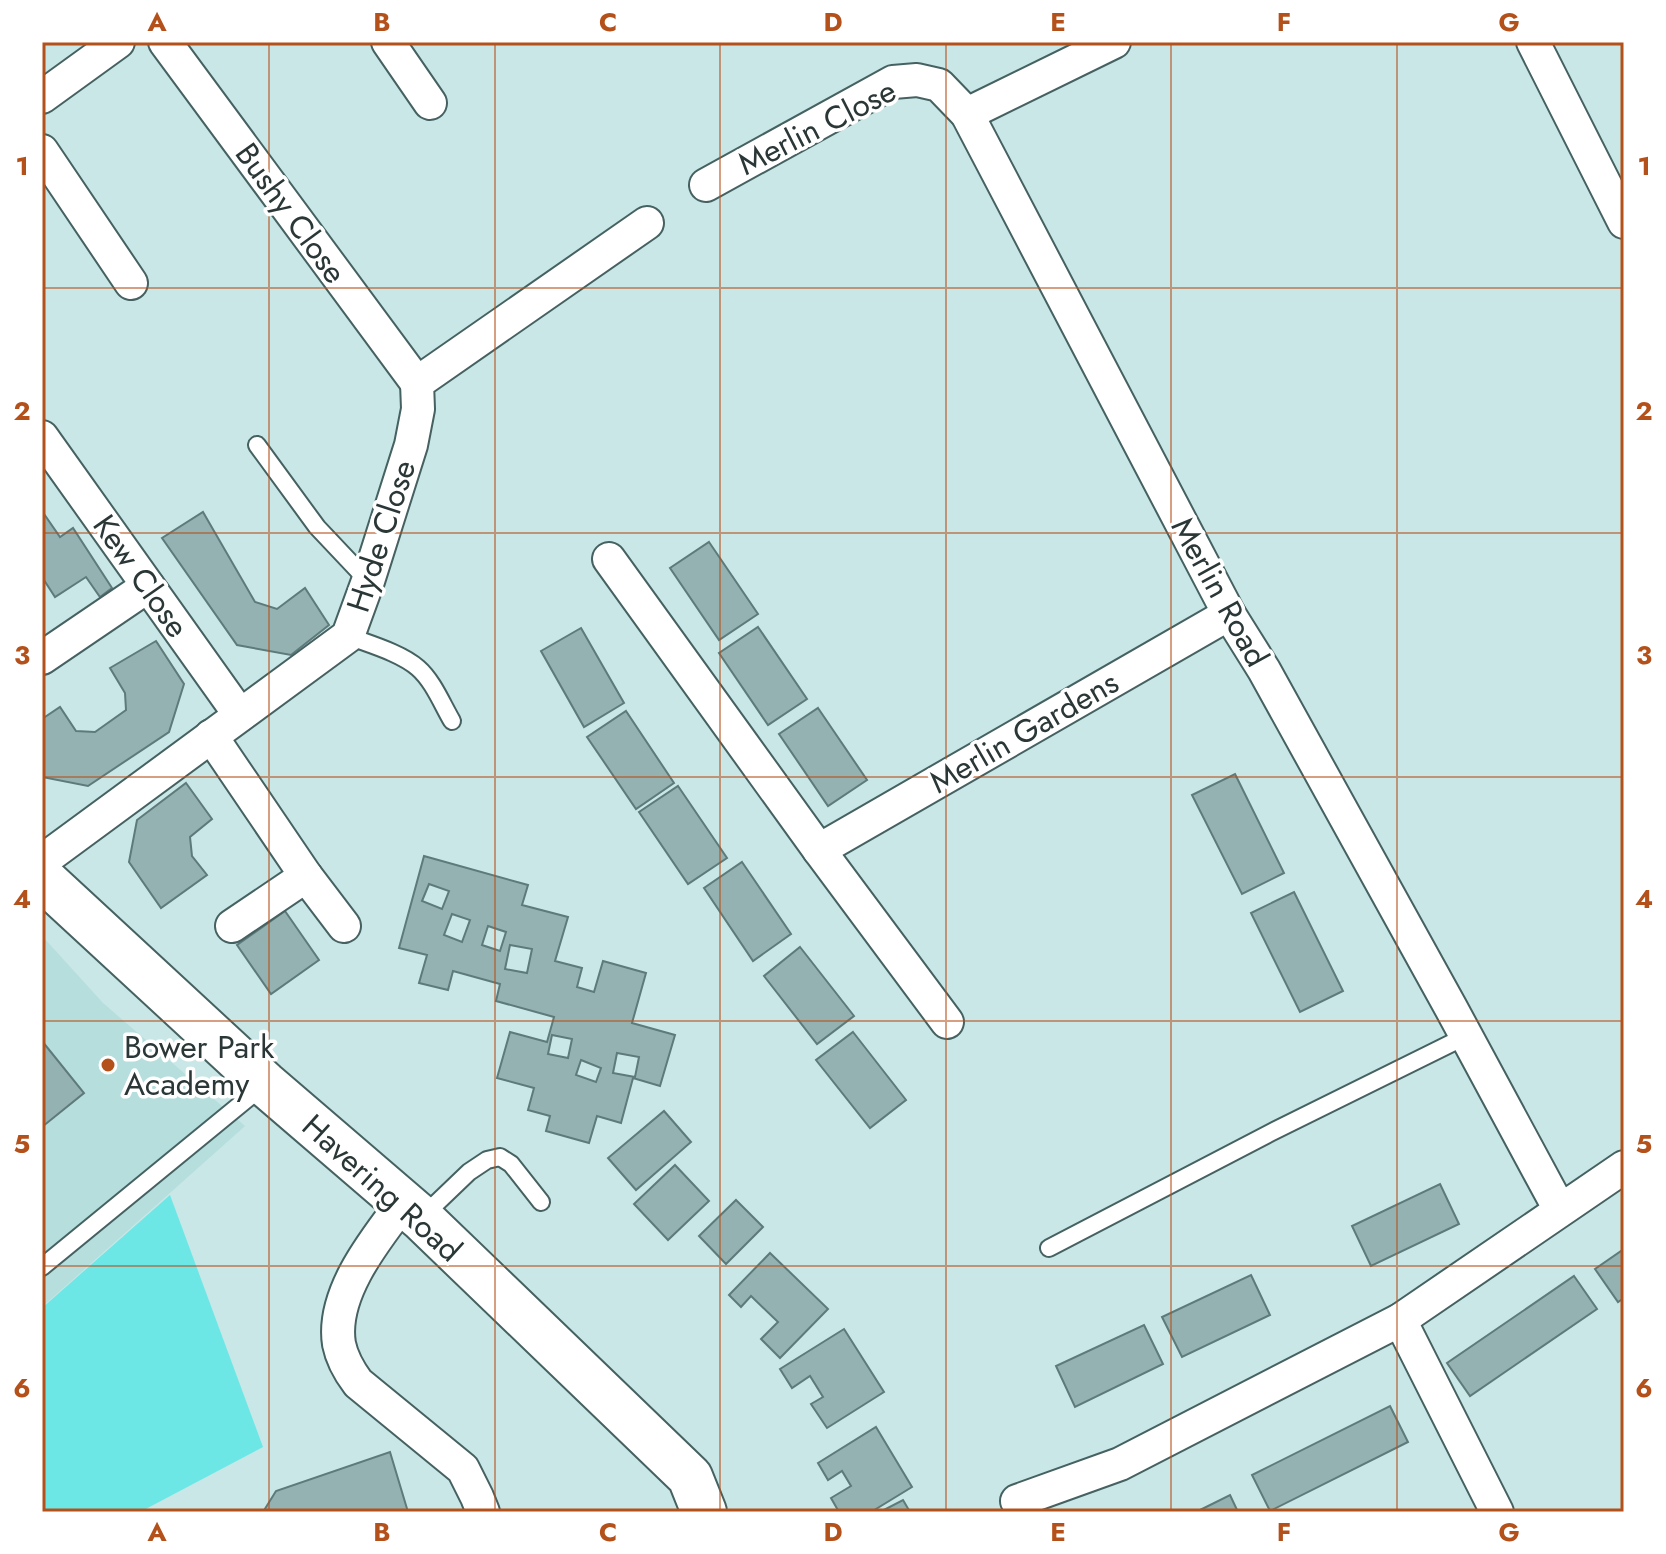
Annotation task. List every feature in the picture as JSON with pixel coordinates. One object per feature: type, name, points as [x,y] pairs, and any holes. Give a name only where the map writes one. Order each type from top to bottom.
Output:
[{"type":"main road","name":"Havering Road","points":[[42,878],[265,1084],[412,1210],[690,1477],[704,1512]]},
{"type":"street","points":[[45,88],[118,42]]},
{"type":"street","name":"Bushy Close","points":[[165,42],[417,383]]},
{"type":"street","points":[[388,42],[430,103]]},
{"type":"street","points":[[967,114],[1114,42]]},
{"type":"street","points":[[1533,42],[1624,222]]},
{"type":"street","name":"Merlin Close","points":[[706,185],[893,82],[917,80],[939,85],[967,114]]},
{"type":"street","name":"Merlin Road","points":[[967,114],[1229,614],[1264,670],[1560,1210]]},
{"type":"street","points":[[42,151],[131,283]]},
{"type":"street","points":[[417,383],[647,223]]},
{"type":"street","name":"Hyde Close","points":[[42,861],[348,636],[411,445],[418,409],[417,383]]},
{"type":"street","name":"Kew Close","points":[[42,437],[240,715]]},
{"type":"street","points":[[609,559],[947,1022]]},
{"type":"street","points":[[42,658],[148,586]]},
{"type":"street","name":"Merlin Gardens","points":[[819,850],[1229,614]]},
{"type":"street","points":[[211,736],[306,876],[344,926]]},
{"type":"street","points":[[232,926],[306,876]]},
{"type":"street","points":[[1017,1501],[1120,1464],[1400,1320],[1624,1167]]},
{"type":"street","points":[[412,1210],[369,1249],[339,1317],[339,1343],[346,1366],[358,1383],[463,1469],[483,1512]]},
{"type":"street","points":[[1400,1320],[1497,1512]]},
{"type":"lane","points":[[257,445],[317,527],[368,581]]},
{"type":"lane","points":[[348,636],[418,668],[452,721]]},
{"type":"lane","points":[[1049,1248],[1466,1036]]},
{"type":"lane","points":[[42,1265],[265,1084]]},
{"type":"lane","points":[[412,1210],[487,1160],[500,1157],[511,1164],[541,1202]]},
{"type":"shaded area","name":"Bower Park Academy","points":[[42,936],[103,1003],[245,1126],[42,1307]]},
{"type":"shaded area","points":[[170,1195],[263,1447],[140,1512],[42,1512],[42,1308]]},
{"type":"building","points":[[42,511],[60,537],[73,528],[112,588],[100,597],[86,577],[55,597],[42,577]]},
{"type":"building","points":[[203,512],[255,602],[277,609],[305,588],[329,625],[291,655],[237,645],[162,538]]},
{"type":"building","points":[[709,542],[758,614],[719,640],[670,568]]},
{"type":"building","points":[[758,627],[807,699],[768,725],[719,653]]},
{"type":"building","points":[[581,628],[624,703],[584,727],[541,651]]},
{"type":"building","points":[[156,641],[184,684],[169,732],[88,786],[42,777],[42,719],[60,707],[76,731],[95,732],[126,710],[125,693],[110,668]]},
{"type":"building","points":[[818,708],[867,780],[828,806],[779,734]]},
{"type":"building","points":[[626,711],[674,783],[636,809],[587,737]]},
{"type":"building","points":[[1235,774],[1284,873],[1242,894],[1192,795]]},
{"type":"building","points":[[186,783],[212,819],[190,837],[192,856],[207,875],[161,908],[129,862],[137,820]]},
{"type":"building","points":[[678,786],[727,858],[688,884],[639,812]]},
{"type":"building","points":[[424,856],[528,885],[522,905],[568,917],[555,961],[582,968],[577,987],[594,992],[603,961],[646,973],[632,1023],[675,1035],[660,1086],[633,1078],[621,1123],[597,1116],[589,1143],[546,1131],[550,1116],[528,1110],[534,1088],[497,1078],[510,1032],[547,1042],[554,1017],[496,1001],[500,984],[453,971],[448,990],[419,983],[427,955],[399,948]],"holes":[[[429,884],[449,891],[442,909],[422,901]],[[452,914],[470,920],[462,942],[444,935]],[[488,926],[506,932],[500,951],[482,945]],[[510,945],[532,949],[527,973],[505,969]],[[552,1035],[572,1039],[568,1058],[548,1054]],[[617,1053],[639,1057],[635,1077],[613,1073]],[[581,1060],[601,1068],[596,1082],[576,1075]]]},
{"type":"building","points":[[742,862],[791,934],[753,961],[704,888]]},
{"type":"building","points":[[1294,892],[1343,991],[1300,1012],[1251,913]]},
{"type":"building","points":[[285,911],[319,960],[271,994],[237,945]]},
{"type":"building","points":[[800,947],[854,1016],[817,1044],[764,976]]},
{"type":"building","points":[[853,1032],[906,1100],[870,1128],[816,1060]]},
{"type":"building","points":[[42,1041],[84,1093],[42,1127]]},
{"type":"building","points":[[664,1111],[691,1142],[636,1190],[608,1158]]},
{"type":"building","points":[[675,1165],[709,1201],[668,1240],[634,1204]]},
{"type":"building","points":[[1440,1184],[1459,1224],[1371,1266],[1352,1226]]},
{"type":"building","points":[[736,1200],[763,1227],[726,1264],[699,1236]]},
{"type":"building","points":[[1624,1249],[1624,1298],[1618,1302],[1595,1269]]},
{"type":"building","points":[[770,1253],[828,1309],[780,1358],[761,1339],[778,1322],[751,1296],[741,1307],[729,1295]]},
{"type":"building","points":[[1251,1275],[1270,1315],[1182,1357],[1162,1317]]},
{"type":"building","points":[[1574,1276],[1597,1309],[1470,1396],[1447,1363]]},
{"type":"building","points":[[1144,1325],[1163,1364],[1075,1407],[1056,1366]]},
{"type":"building","points":[[844,1329],[884,1392],[827,1428],[811,1404],[823,1397],[810,1376],[792,1388],[780,1369]]},
{"type":"building","points":[[1390,1406],[1408,1442],[1270,1511],[1252,1475]]},
{"type":"building","points":[[876,1427],[912,1487],[871,1512],[839,1512],[831,1498],[851,1486],[842,1471],[828,1480],[818,1463]]},
{"type":"building","points":[[390,1452],[408,1512],[263,1512],[276,1491]]},
{"type":"building","points":[[1230,1495],[1238,1512],[1196,1512]]},
{"type":"building","points":[[903,1500],[910,1512],[880,1512]]},
{"type":"place","name":"Bower Park Academy","points":[[108,1065]]}]
